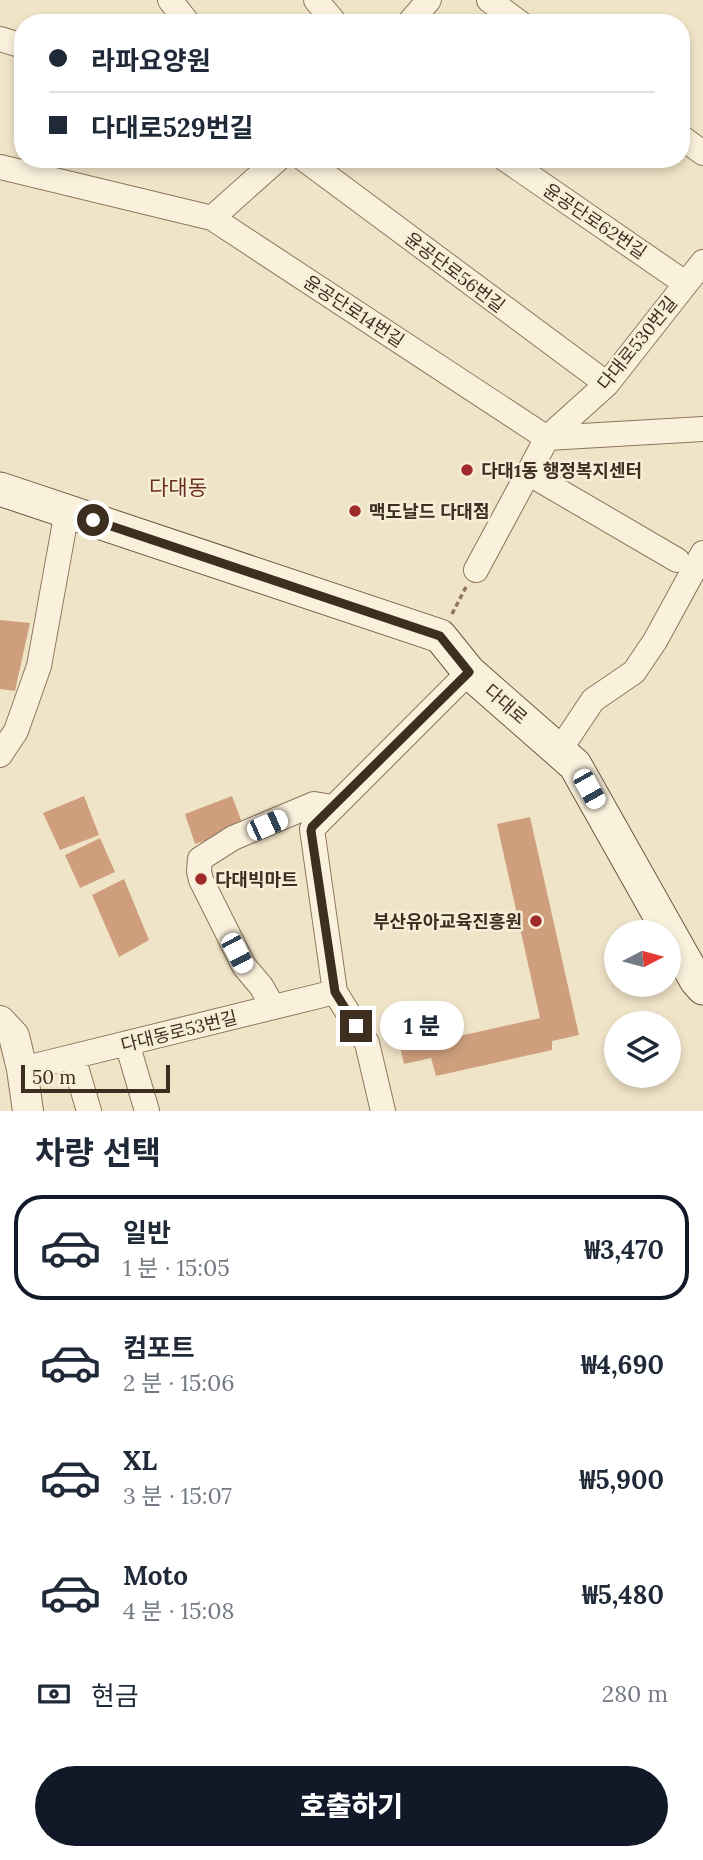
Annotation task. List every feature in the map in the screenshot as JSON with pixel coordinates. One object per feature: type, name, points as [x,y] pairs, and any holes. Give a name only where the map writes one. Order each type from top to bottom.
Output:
[{"type":"main road","points":[[0,489],[440,636]]},
{"type":"main road","name":"다대로","points":[[440,636],[469,672],[575,765],[703,988]]},
{"type":"street","points":[[170,0],[181,14]]},
{"type":"street","points":[[316,0],[328,14]]},
{"type":"street","points":[[417,14],[429,0]]},
{"type":"street","points":[[489,0],[508,14]]},
{"type":"street","name":"윤공단로14번길","points":[[0,167],[212,218],[547,438]]},
{"type":"street","points":[[212,218],[268,168]]},
{"type":"street","name":"윤공단로56번길","points":[[316,168],[607,384]]},
{"type":"street","name":"윤공단로62번길","points":[[518,168],[685,283]]},
{"type":"street","name":"다대로530번길","points":[[476,570],[547,438],[607,384],[703,262]]},
{"type":"street","points":[[547,438],[703,429]]},
{"type":"street","points":[[528,473],[677,559]]},
{"type":"street","points":[[0,755],[16,731],[39,666],[67,511]]},
{"type":"street","points":[[559,751],[593,700],[634,672],[656,641],[703,553]]},
{"type":"street","points":[[383,1111],[366,1043],[335,992],[311,831],[312,827],[469,672]]},
{"type":"street","points":[[273,1007],[261,986],[244,966],[224,927],[201,880],[200,859],[233,838],[314,804],[333,807]]},
{"type":"street","name":"다대동로53번길","points":[[22,1069],[335,992]]},
{"type":"street","points":[[0,1021],[14,1036],[28,1111]]},
{"type":"street","points":[[127,1043],[147,1111]]},
{"type":"street","points":[[73,1057],[89,1111]]},
{"type":"path","points":[[440,636],[476,570]]},
{"type":"building","points":[[0,620],[30,623],[15,691],[0,689]]},
{"type":"building","points":[[84,796],[99,835],[60,850],[43,813]]},
{"type":"building","points":[[232,796],[244,828],[195,844],[185,814]]},
{"type":"building","name":"부산유아교육진흥원","points":[[530,817],[579,1035],[552,1041],[552,1050],[436,1076],[431,1058],[404,1064],[398,1038],[425,1032],[428,1043],[540,1018],[497,824]]},
{"type":"building","points":[[100,838],[115,872],[80,888],[65,855]]},
{"type":"building","points":[[124,879],[149,940],[119,957],[92,895]]},
{"type":"place","name":"다대1동 행정복지센터","points":[[467,470]]},
{"type":"place","name":"맥도날드 다대점","points":[[355,511]]},
{"type":"place","name":"다대빅마트","points":[[201,879]]},
{"type":"place","name":"부산유아교육진흥원","points":[[536,921]]},
{"type":"district","name":"다대동","points":[[178,487]]},
{"type":"route","points":[[93,520],[440,636],[469,672],[312,827],[335,992],[356,1026]]}]
